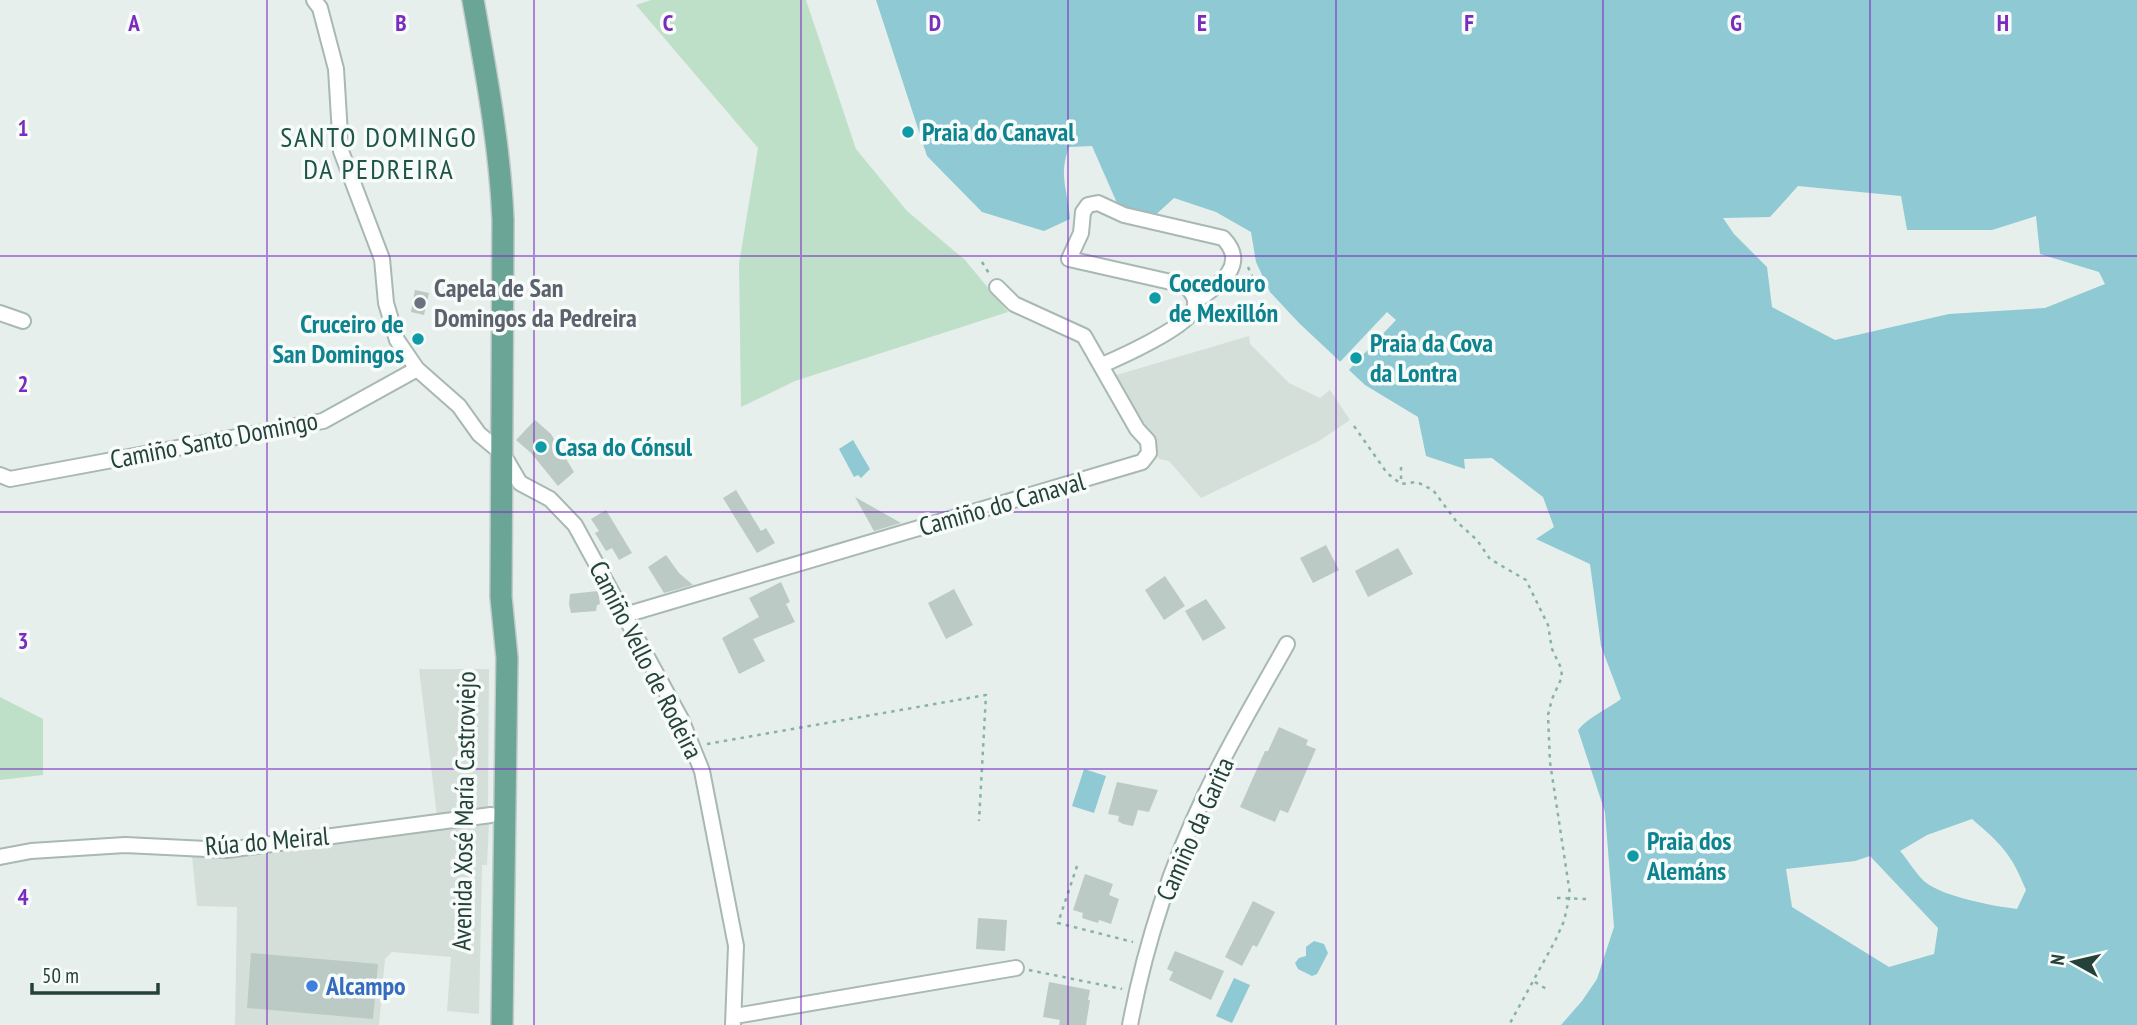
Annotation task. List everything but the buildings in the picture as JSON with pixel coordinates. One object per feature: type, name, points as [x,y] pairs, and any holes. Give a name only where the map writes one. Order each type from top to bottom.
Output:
[{"type":"main road","name":"Avenida Xosé María Castroviejo","points":[[473,0],[501,176],[501,597],[493,663],[492,747],[498,761],[497,941]]},
{"type":"main road","name":"Avenida Xosé María Castroviejo","points":[[498,1021],[494,845],[507,658],[501,597]]},
{"type":"street","name":"Camiño Vello de Rodeira","points":[[314,0],[320,8],[336,69],[341,151],[382,259],[386,303],[397,340],[417,369],[458,406],[479,434],[503,454],[520,482],[550,499],[575,525],[681,719],[693,747],[710,804],[736,946],[734,1020]]},
{"type":"street","points":[[1102,365],[1141,347],[1178,323],[1193,312],[1195,302],[1192,291],[1184,285],[1069,258],[1081,233],[1083,212],[1088,205],[1098,202],[1124,215],[1223,238],[1231,246],[1234,262],[1220,284],[1195,302]]},
{"type":"street","name":"Camiño do Canaval","points":[[625,615],[1142,462],[1149,453],[1148,441],[1137,429],[1084,336],[1014,304],[997,287]]},
{"type":"street","points":[[0,313],[23,321]]},
{"type":"street","name":"Camiño Santo Domingo","points":[[0,475],[10,479],[323,421],[417,369]]},
{"type":"street","name":"Camiño da Garita","points":[[1130,1025],[1136,992],[1166,887],[1205,795],[1287,644]]},
{"type":"street","name":"Rúa do Meiral","points":[[0,857],[31,851],[125,845],[227,850],[498,815]]},
{"type":"street","points":[[734,1020],[1016,968]]},
{"type":"path","points":[[1354,426],[1387,473],[1401,484],[1416,482],[1433,490],[1490,559],[1526,580],[1548,625],[1552,649],[1562,677],[1548,715],[1550,762],[1569,899],[1555,941],[1535,982],[1509,1025]]},
{"type":"path","points":[[1401,467],[1401,484]]},
{"type":"path","points":[[693,747],[986,695],[979,821]]},
{"type":"path","points":[[1077,866],[1058,923],[1149,947]]},
{"type":"path","points":[[1557,898],[1586,899]]},
{"type":"path","points":[[1016,968],[1136,992]]},
{"type":"path","points":[[1535,982],[1548,990]]},
{"type":"shaded area","points":[[1249,336],[1250,344],[1289,383],[1320,398],[1330,390],[1350,420],[1319,441],[1201,498],[1169,461],[1159,459],[1113,376]]},
{"type":"shaded area","points":[[419,669],[489,669],[488,807],[437,816]]},
{"type":"shaded area","points":[[489,822],[487,865],[482,865],[479,1014],[447,1011],[451,957],[392,952],[385,959],[379,1025],[235,1025],[237,907],[197,906],[192,856],[234,857]]},
{"type":"green space","points":[[651,0],[806,0],[856,149],[907,211],[965,260],[1008,312],[795,381],[741,407],[739,264],[758,148],[636,5]]},
{"type":"green space","points":[[0,697],[43,719],[43,775],[0,780]]},
{"type":"water","points":[[876,0],[2137,0],[2137,1025],[1561,1025],[1597,979],[1614,927],[1605,812],[1578,730],[1621,699],[1601,646],[1590,564],[1536,539],[1554,527],[1543,497],[1492,458],[1464,459],[1465,469],[1426,456],[1418,417],[1365,385],[1299,323],[1270,292],[1256,262],[1251,232],[1216,212],[1174,198],[1151,219],[1117,203],[1092,146],[1069,147],[1064,175],[1070,219],[1044,231],[982,212],[927,156]],"holes":[[[1798,186],[1901,196],[1907,230],[1992,230],[2036,216],[2040,254],[2099,272],[2105,284],[2045,308],[1949,314],[1835,340],[1772,307],[1767,267],[1734,234],[1723,218],[1770,217]],[[1972,819],[1998,843],[2015,867],[2026,890],[2017,909],[1956,896],[1925,882],[1900,851],[1927,835]],[[1870,856],[1938,928],[1934,954],[1889,967],[1792,907],[1786,869],[1855,861]]]},
{"type":"water","points":[[853,440],[870,469],[861,478],[858,475],[854,477],[839,449]]},
{"type":"water","points":[[1084,769],[1106,776],[1094,813],[1072,806]]},
{"type":"water","points":[[1314,941],[1324,944],[1328,953],[1317,974],[1312,976],[1298,969],[1295,963],[1306,956],[1306,947]]},
{"type":"water","points":[[1234,978],[1250,985],[1232,1023],[1216,1016]]},
{"type":"pier","points":[[1387,312],[1396,320],[1347,372],[1338,364]]},
{"type":"place","name":"Praia do Canaval","points":[[908,132]]},
{"type":"place","name":"Cocedouro de Mexillón","points":[[1155,298]]},
{"type":"place","name":"Capela de San Domingos da Pedreira","points":[[420,303]]},
{"type":"place","name":"Cruceiro de San Domingos","points":[[418,339]]},
{"type":"place","name":"Praia da Cova da Lontra","points":[[1356,358]]},
{"type":"place","name":"Casa do Cónsul","points":[[541,447]]},
{"type":"place","name":"Praia dos Alemáns","points":[[1633,856]]},
{"type":"place","name":"Alcampo","points":[[312,986]]},
{"type":"district","name":"SANTO DOMINGO DA PEDREIRA","points":[[379,153]]}]
